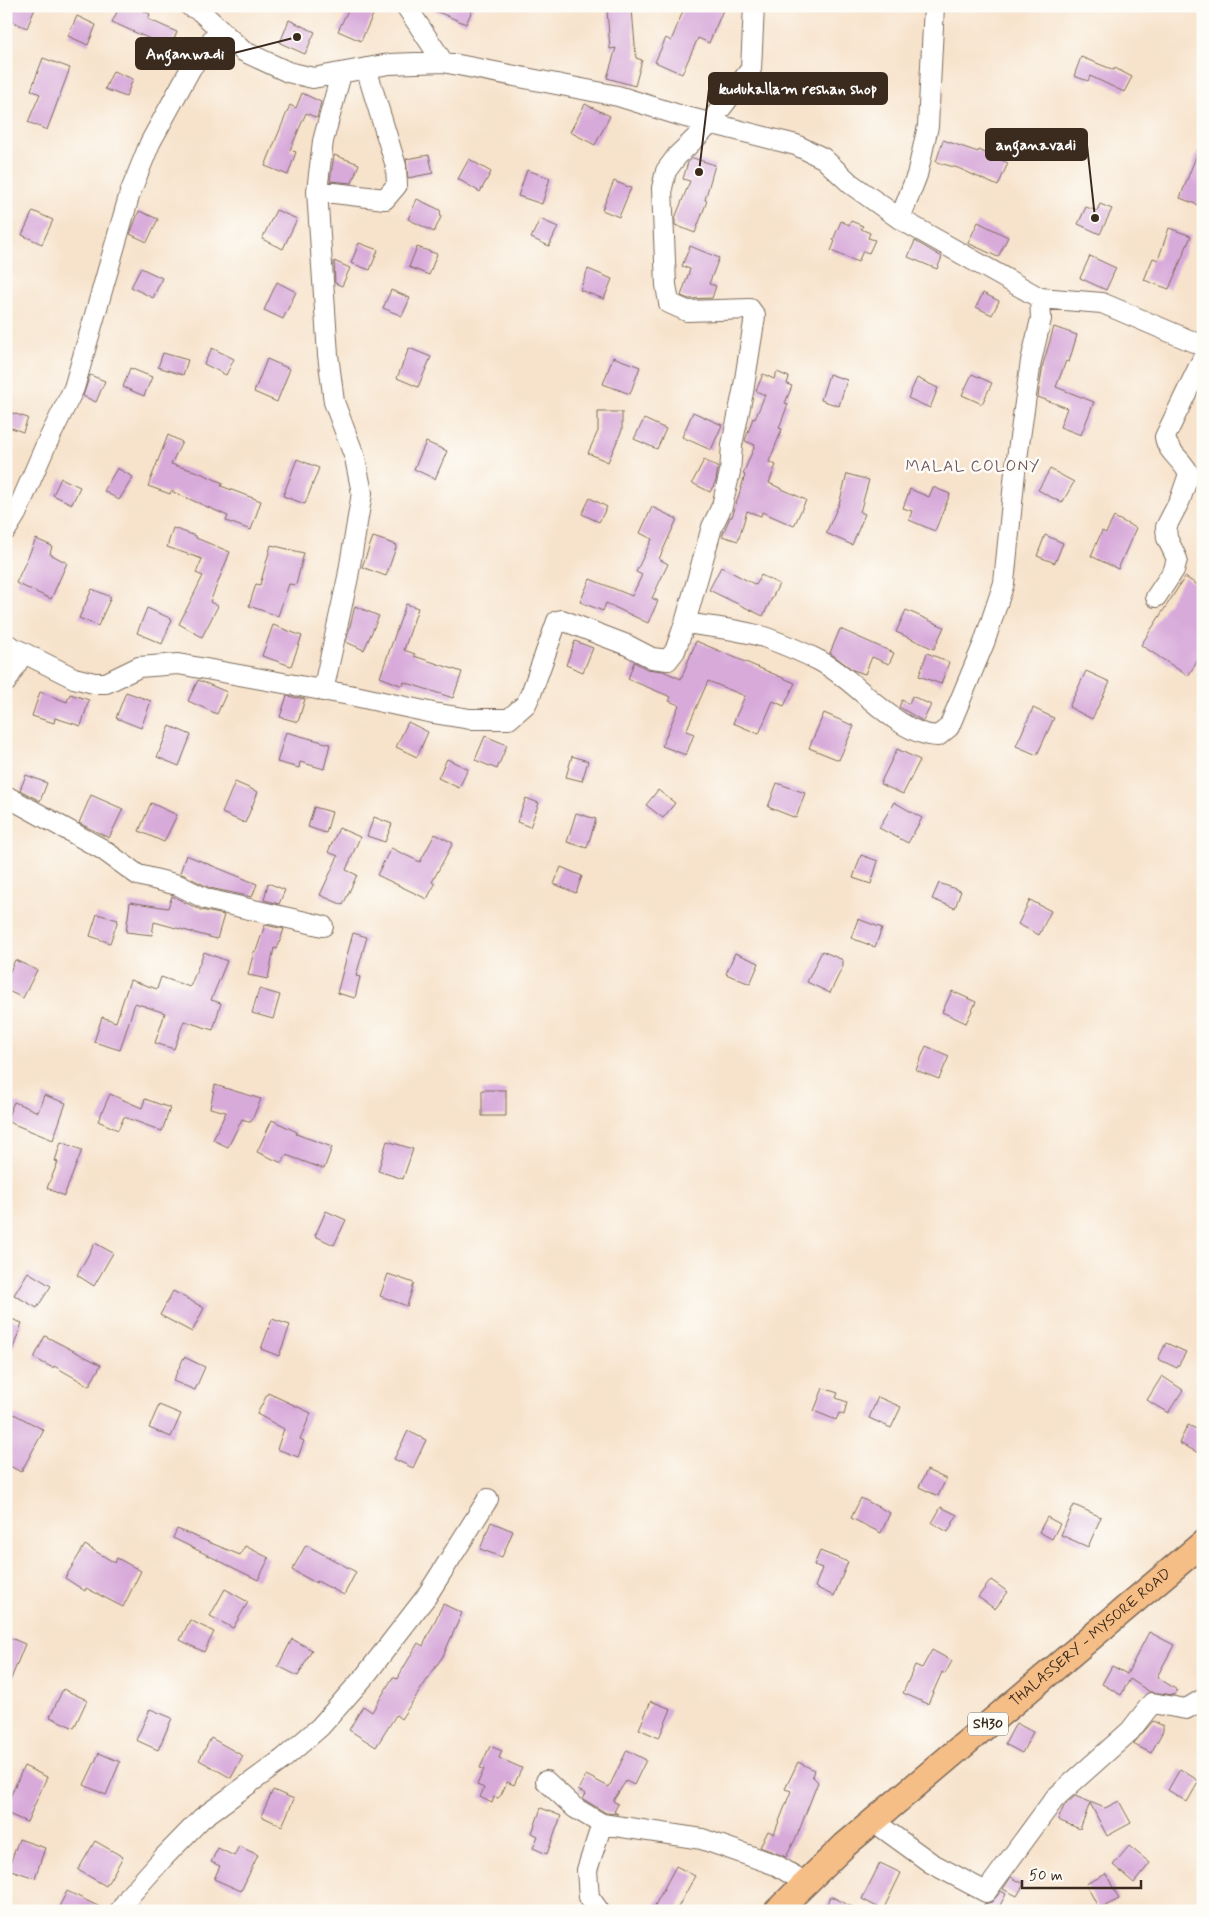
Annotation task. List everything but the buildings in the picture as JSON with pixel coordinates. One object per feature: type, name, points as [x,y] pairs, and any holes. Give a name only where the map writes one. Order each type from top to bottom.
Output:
[{"type":"main road","name":"THALASSERY - MYSORE ROAD","points":[[777,1911],[873,1821],[1203,1543]]},
{"type":"street","points":[[190,6],[220,29],[243,51],[288,72],[313,78],[389,64],[443,62],[618,96],[682,116],[710,121],[796,145],[823,158],[851,184],[900,219],[1040,298],[1102,303],[1203,346]]},
{"type":"street","points":[[406,6],[443,62]]},
{"type":"street","points":[[6,682],[15,648],[74,678],[94,683],[106,682],[139,667],[178,664],[470,719],[509,719],[526,704],[557,621],[562,620],[606,636],[652,658],[668,660],[675,651],[712,527],[722,506],[730,472],[732,445],[743,392],[755,316],[750,309],[687,311],[669,303],[667,295],[662,188],[666,171],[710,121],[751,69],[754,6]]},
{"type":"street","points":[[900,219],[917,175],[928,126],[934,6]]},
{"type":"street","points":[[6,530],[16,514],[45,447],[74,388],[130,193],[150,143],[191,68],[220,29]]},
{"type":"street","points":[[316,191],[385,199],[397,185],[396,166],[366,68]]},
{"type":"street","points":[[323,691],[348,577],[362,494],[355,458],[334,402],[328,355],[316,191],[324,141],[341,74]]},
{"type":"street","points":[[684,623],[762,636],[822,662],[874,700],[900,723],[928,736],[938,736],[949,727],[984,643],[1004,584],[1015,472],[1032,361],[1041,319],[1040,298]]},
{"type":"street","points":[[1156,597],[1177,558],[1168,538],[1166,527],[1180,500],[1189,474],[1184,463],[1166,444],[1165,437],[1203,358]]},
{"type":"street","points":[[6,796],[102,849],[138,875],[178,884],[206,900],[323,926]]},
{"type":"street","points":[[120,1911],[131,1894],[202,1818],[283,1759],[320,1727],[365,1676],[426,1597],[488,1499]]},
{"type":"street","points":[[873,1821],[931,1863],[986,1892],[1055,1798],[1130,1731],[1152,1703],[1186,1709],[1203,1699]]},
{"type":"street","points":[[546,1781],[575,1808],[602,1824],[702,1839],[776,1865],[806,1883]]},
{"type":"street","points":[[599,1911],[588,1897],[587,1870],[602,1824]]},
{"type":"place","name":"Anganwadi","points":[[297,37]]},
{"type":"place","name":"kudukallam reshan shop","points":[[699,172]]},
{"type":"place","name":"anganavadi","points":[[1095,218]]},
{"type":"district","name":"MALAL COLONY","points":[[973,466]]}]
